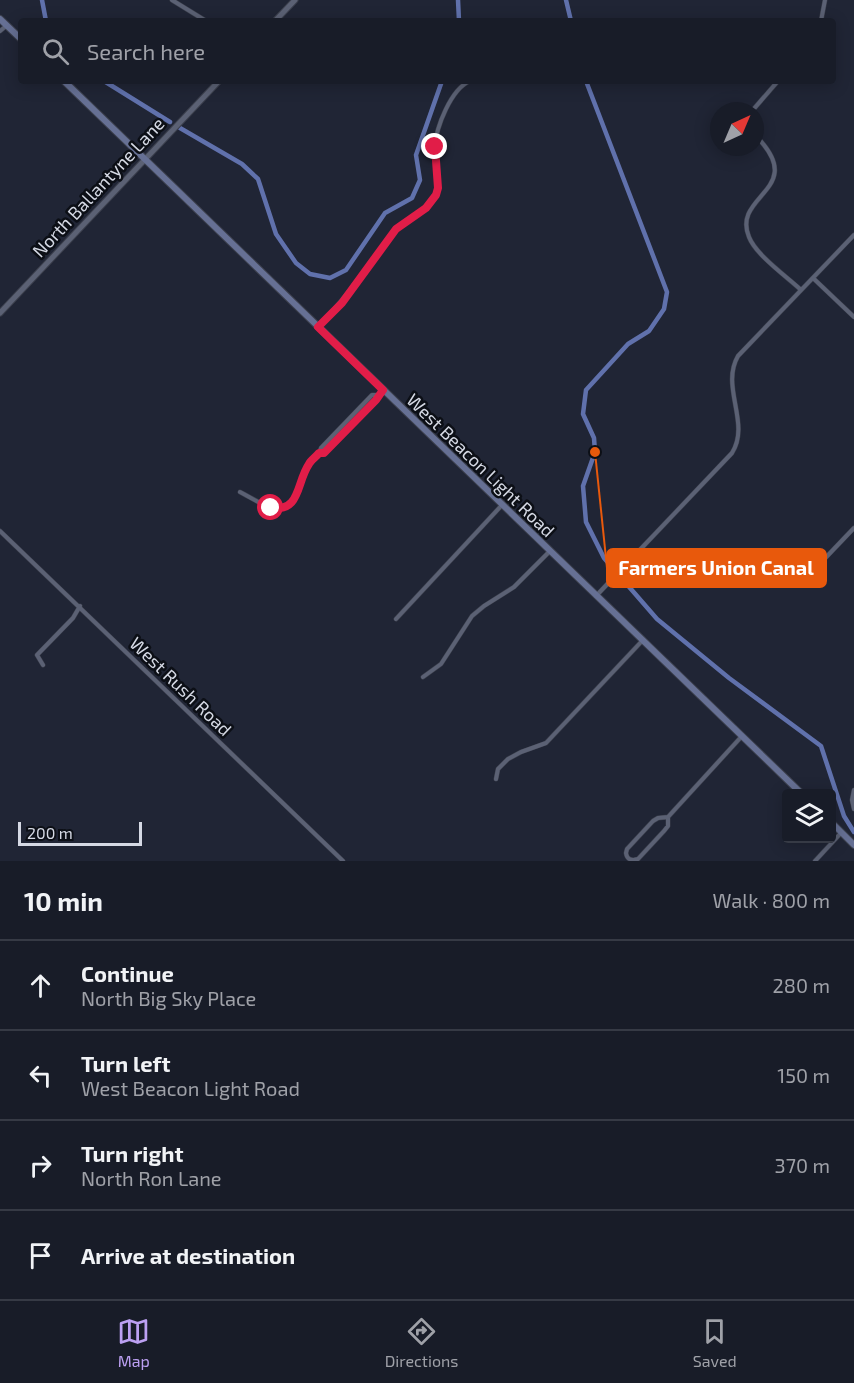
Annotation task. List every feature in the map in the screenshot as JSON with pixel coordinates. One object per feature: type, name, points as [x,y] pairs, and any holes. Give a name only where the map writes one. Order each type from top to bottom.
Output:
[{"type":"main road","points":[[0,19],[18,36]]},
{"type":"main road","name":"West Beacon Light Road","points":[[67,84],[318,327],[380,392],[502,505],[797,789]]},
{"type":"main road","points":[[836,828],[854,845]]},
{"type":"street","points":[[172,0],[201,18]]},
{"type":"street","points":[[278,18],[295,0]]},
{"type":"street","points":[[821,18],[825,0]]},
{"type":"street","points":[[0,32],[6,25]]},
{"type":"street","name":"North Ballantyne Lane","points":[[0,314],[216,84]]},
{"type":"street","points":[[318,327],[342,303],[396,229],[426,208],[436,195],[438,188],[435,147],[452,96],[465,84]]},
{"type":"street","points":[[760,102],[775,84]]},
{"type":"street","points":[[764,146],[772,155],[775,171],[770,187],[754,204],[748,215],[747,234],[755,247],[801,290]]},
{"type":"street","points":[[596,596],[724,464],[736,448],[739,430],[731,375],[738,356],[854,235]]},
{"type":"street","points":[[813,278],[854,317]]},
{"type":"street","points":[[240,492],[271,508],[279,509],[288,506],[293,501],[309,464],[321,448],[372,395],[380,392]]},
{"type":"street","points":[[396,619],[502,505]]},
{"type":"street","points":[[808,583],[812,572],[854,528]]},
{"type":"street","name":"West Rush Road","points":[[0,531],[343,861]]},
{"type":"street","points":[[423,677],[441,664],[472,616],[514,587],[550,551]]},
{"type":"street","points":[[43,665],[38,655],[73,618],[80,606]]},
{"type":"street","points":[[495,779],[498,769],[504,763],[521,752],[546,743],[642,641]]},
{"type":"street","points":[[668,817],[668,826],[638,859],[634,861],[629,859],[626,853],[628,847],[653,821],[668,817],[742,736]]},
{"type":"street","points":[[854,790],[852,801],[854,809]]},
{"type":"street","points":[[815,861],[841,833]]},
{"type":"waterway","points":[[42,0],[45,18]]},
{"type":"waterway","points":[[458,0],[459,18]]},
{"type":"waterway","points":[[566,0],[570,18]]},
{"type":"waterway","points":[[109,84],[170,122]]},
{"type":"waterway","points":[[180,128],[242,164],[258,179],[276,234],[296,263],[310,274],[330,278],[346,270],[385,213],[412,198],[420,180],[416,155],[441,84]]},
{"type":"waterway","points":[[587,84],[667,292],[664,309],[649,331],[628,344],[586,390],[583,414],[594,438],[595,452],[583,486],[586,522],[604,558],[657,619],[729,678],[821,746],[844,816],[854,832]]},
{"type":"place","name":"Farmers Union Canal","points":[[595,452]]},
{"type":"route","points":[[271,508],[279,509],[288,506],[293,501],[309,464],[319,453],[324,453],[383,390],[318,327],[342,303],[396,229],[431,204],[438,188],[435,147]]}]
